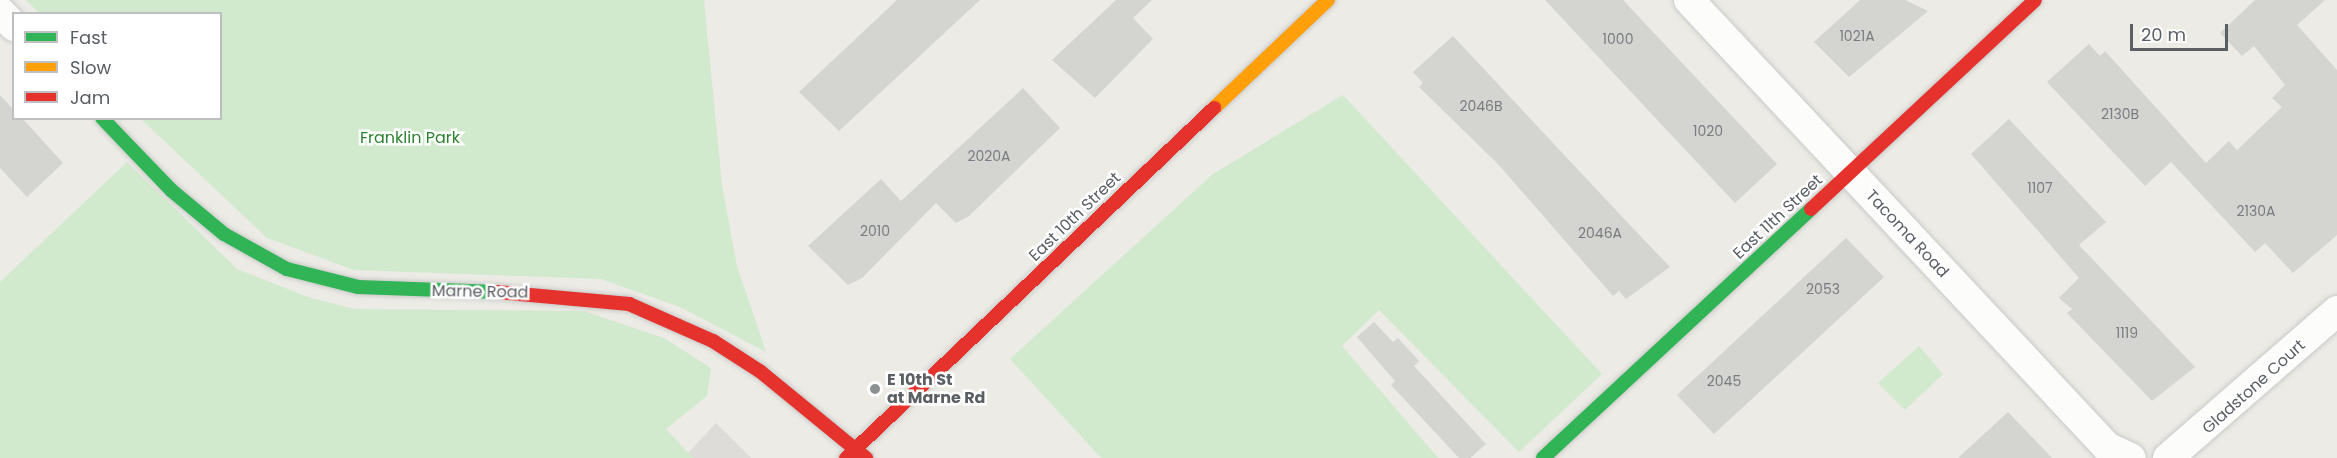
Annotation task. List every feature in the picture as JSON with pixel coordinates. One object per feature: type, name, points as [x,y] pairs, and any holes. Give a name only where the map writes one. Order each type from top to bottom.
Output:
[{"type":"street","name":"East 10th Street","points":[[846,458],[861,453],[1328,0]]},
{"type":"street","name":"Tacoma Road","points":[[1689,0],[2107,447],[2131,458]]},
{"type":"street","name":"East 11th Street","points":[[1543,458],[2035,0]]},
{"type":"street","points":[[0,12],[12,24]]},
{"type":"street","name":"Marne Road","points":[[104,120],[171,190],[224,234],[287,269],[358,287],[558,294],[629,304],[712,341],[803,402],[861,453]]},
{"type":"street","name":"Gladstone Court","points":[[2168,458],[2337,311]]},
{"type":"shaded area","points":[[716,423],[751,458],[693,458],[688,453]]},
{"type":"green space","name":"Franklin Park","points":[[26,0],[704,0],[722,185],[737,266],[766,352],[680,307],[601,279],[354,270],[267,238],[142,120],[222,120],[222,12],[38,12]]},
{"type":"green space","points":[[1343,95],[1602,374],[1519,452],[1379,310],[1342,346],[1438,458],[1101,458],[1010,359],[1213,174]]},
{"type":"green space","points":[[127,162],[237,269],[308,297],[354,309],[584,311],[664,338],[711,368],[707,396],[666,429],[693,458],[0,458],[0,282]]},
{"type":"green space","points":[[1919,346],[1943,374],[1905,410],[1878,383]]},
{"type":"building","points":[[897,0],[980,0],[839,131],[799,92]]},
{"type":"building","points":[[1116,0],[1152,0],[1133,18],[1153,39],[1095,98],[1052,60]]},
{"type":"building","points":[[1545,0],[1623,0],[1777,164],[1735,203]]},
{"type":"building","points":[[1860,0],[1905,0],[1928,11],[1849,77],[1814,42]]},
{"type":"building","points":[[2255,0],[2325,0],[2297,25],[2337,70],[2337,235],[2293,273],[2265,243],[2255,252],[2171,162],[2145,186],[2047,82],[2089,44],[2100,56],[2105,51],[2206,163],[2229,141],[2237,150],[2282,107],[2272,98],[2285,85],[2254,46],[2242,56],[2220,33]]},
{"type":"building","points":[[1453,36],[1670,267],[1626,299],[1619,291],[1613,296],[1498,164],[1419,87],[1423,83],[1413,72]]},
{"type":"building","points":[[1023,88],[1060,128],[969,216],[956,223],[936,203],[862,278],[848,285],[808,246],[881,179],[901,201]]},
{"type":"building","points":[[0,95],[12,108],[12,120],[24,120],[63,163],[27,197],[0,168]]},
{"type":"building","points":[[2009,119],[2106,222],[2079,245],[2195,367],[2152,401],[2067,313],[2072,309],[2059,298],[2079,278],[1971,154]]},
{"type":"building","points":[[1846,238],[1884,277],[1714,434],[1677,395]]},
{"type":"building","points":[[1374,322],[1393,342],[1398,338],[1419,361],[1414,366],[1486,444],[1470,458],[1459,458],[1391,385],[1395,381],[1357,337]]},
{"type":"building","points":[[2008,412],[2052,458],[1958,458]]},
{"type":"traffic: fast","points":[[104,120],[171,190],[224,234],[287,269],[358,287],[497,292]]},
{"type":"traffic: fast","points":[[1543,458],[1811,209]]},
{"type":"traffic: slow","points":[[1214,108],[1328,0]]},
{"type":"traffic: jam","points":[[1811,209],[2035,0]]},
{"type":"traffic: jam","points":[[846,458],[1214,108]]},
{"type":"traffic: jam","points":[[497,292],[629,304],[713,341],[761,372],[866,458]]},
{"type":"place","name":"E 10th St at Marne Rd","points":[[875,389]]}]
